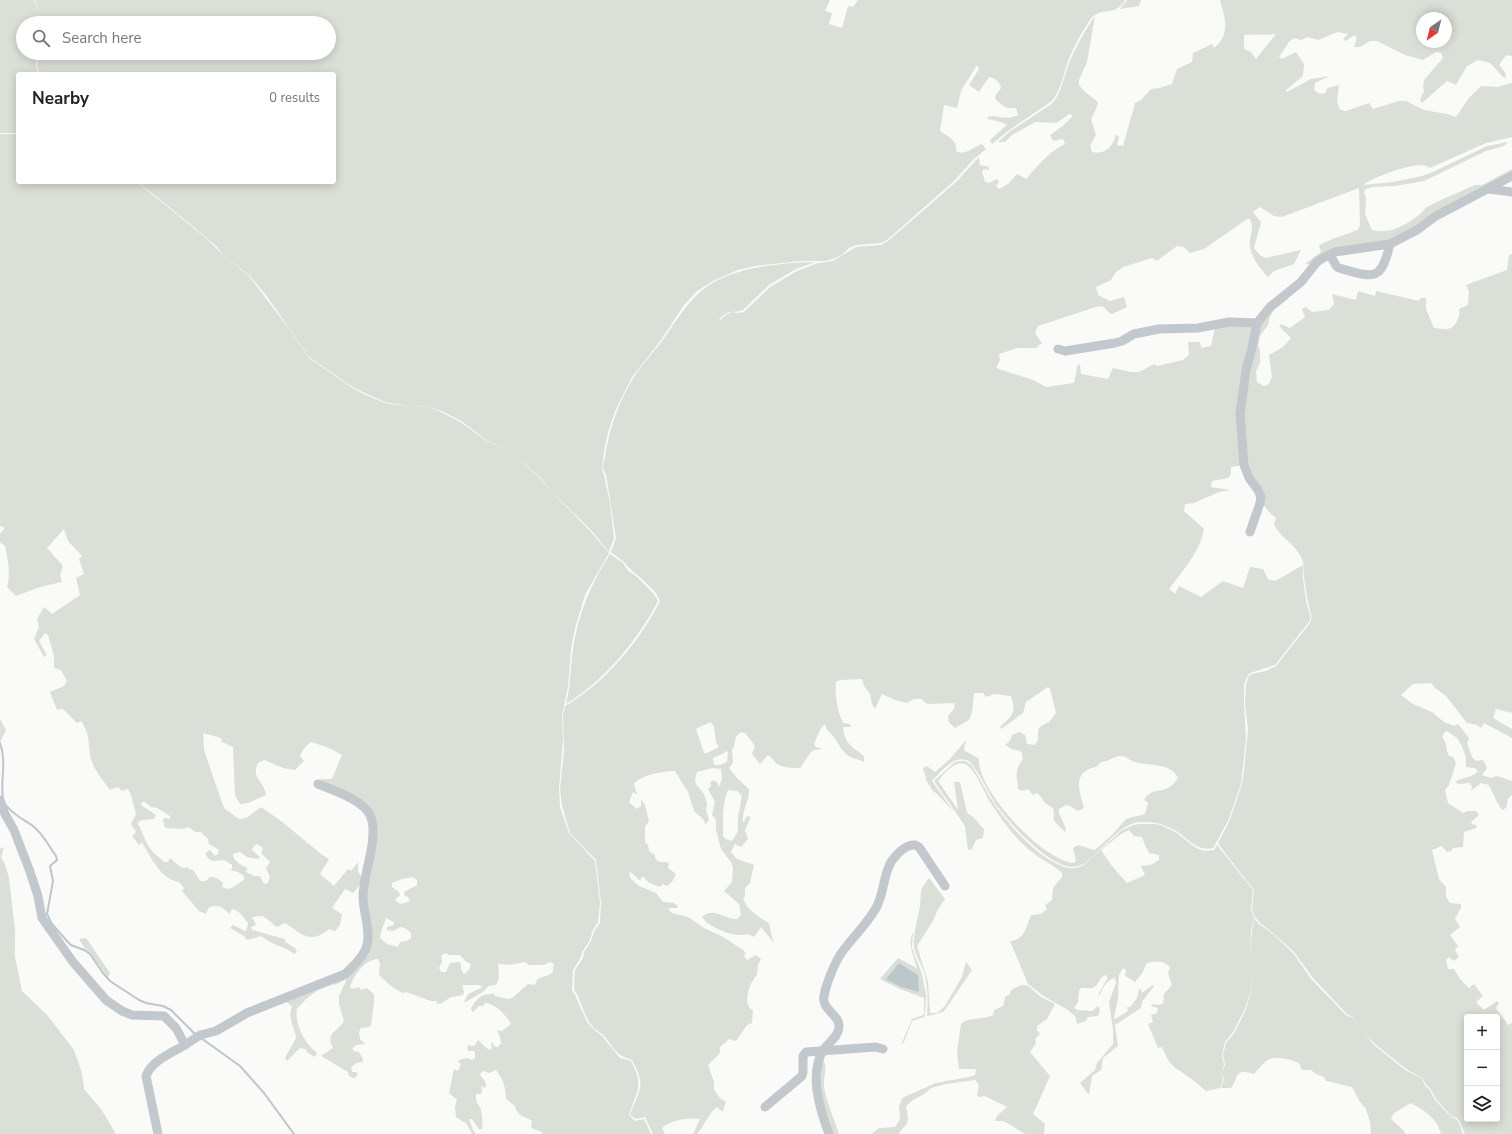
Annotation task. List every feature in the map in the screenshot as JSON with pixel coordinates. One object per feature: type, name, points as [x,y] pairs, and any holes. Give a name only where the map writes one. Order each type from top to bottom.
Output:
[{"type":"street","points":[[1250,532],[1261,497],[1258,490],[1249,478],[1244,465],[1240,414],[1246,370],[1257,323],[1278,300],[1301,282],[1317,262],[1340,251],[1390,244],[1417,230],[1436,216],[1512,176]]},
{"type":"street","points":[[1489,189],[1512,192]]},
{"type":"street","points":[[1330,255],[1337,267],[1370,275],[1378,272],[1384,265],[1390,244]]},
{"type":"street","points":[[1058,349],[1065,351],[1115,343],[1134,334],[1159,329],[1198,328],[1229,322],[1257,323]]},
{"type":"street","points":[[158,1134],[146,1076],[148,1070],[154,1064],[197,1037],[216,1031],[247,1013],[345,974],[353,967],[365,949],[368,936],[363,897],[368,862],[374,837],[370,814],[363,806],[336,791],[318,784]]},
{"type":"street","points":[[0,800],[5,814],[14,830],[31,875],[38,896],[42,918],[73,962],[106,1000],[122,1011],[132,1015],[164,1016],[176,1028],[185,1045]]},
{"type":"street","points":[[829,1134],[819,1106],[817,1084],[818,1064],[823,1050],[840,1029],[838,1021],[824,1004],[824,997],[826,988],[840,955],[876,908],[880,901],[891,863],[907,847],[915,845],[919,847],[945,886]]},
{"type":"street","points":[[765,1107],[802,1076],[802,1056],[806,1052],[876,1047],[883,1049]]},
{"type":"shaded area","points":[[0,0],[34,0],[39,16],[16,16],[16,60],[36,60],[38,72],[16,72],[16,133],[0,133]]},
{"type":"shaded area","points":[[35,0],[830,0],[825,11],[832,13],[829,24],[842,28],[848,6],[853,7],[858,0],[1125,0],[1121,6],[1115,10],[1096,14],[1088,23],[1071,53],[1063,79],[1052,101],[1008,131],[992,144],[990,140],[1007,125],[988,119],[987,117],[994,116],[1008,118],[1018,115],[1016,108],[1006,108],[996,100],[995,96],[1001,88],[995,79],[989,77],[979,92],[969,85],[979,69],[977,65],[961,91],[957,108],[944,105],[940,131],[954,142],[956,151],[966,152],[982,144],[986,149],[974,159],[954,181],[887,240],[881,243],[856,245],[849,248],[842,255],[825,261],[800,261],[755,266],[738,270],[713,281],[697,291],[684,305],[661,340],[632,377],[616,409],[609,429],[602,469],[610,503],[614,538],[609,552],[592,531],[552,492],[541,478],[510,452],[488,441],[461,421],[444,412],[426,406],[410,407],[385,402],[354,388],[309,357],[266,295],[249,275],[224,256],[217,247],[195,228],[140,184],[336,184],[336,72],[39,72],[37,65],[37,60],[336,60],[336,16],[39,16]]},
{"type":"shaded area","points":[[1127,0],[1141,0],[1139,6],[1120,9]]},
{"type":"shaded area","points":[[1220,0],[1512,0],[1512,56],[1506,55],[1499,65],[1505,72],[1506,78],[1503,77],[1490,63],[1478,60],[1467,66],[1456,85],[1447,81],[1422,103],[1420,100],[1424,91],[1424,80],[1443,58],[1441,53],[1436,52],[1423,60],[1405,55],[1377,41],[1370,41],[1360,47],[1354,47],[1357,37],[1353,36],[1346,41],[1343,39],[1348,34],[1338,32],[1318,40],[1308,37],[1301,40],[1294,38],[1289,42],[1279,57],[1282,59],[1296,52],[1304,64],[1303,76],[1286,90],[1287,92],[1311,79],[1330,76],[1315,83],[1314,90],[1320,94],[1326,93],[1327,88],[1339,85],[1337,102],[1340,110],[1346,111],[1369,103],[1373,109],[1399,101],[1406,101],[1424,110],[1456,117],[1469,98],[1481,86],[1497,87],[1512,83],[1512,137],[1486,143],[1430,168],[1422,165],[1400,169],[1382,175],[1363,185],[1393,182],[1422,176],[1487,146],[1508,142],[1504,146],[1486,151],[1424,181],[1366,189],[1364,192],[1366,197],[1365,214],[1372,230],[1385,231],[1398,228],[1440,200],[1475,185],[1482,185],[1512,169],[1512,174],[1397,239],[1353,247],[1312,265],[1305,264],[1321,252],[1319,245],[1358,230],[1360,225],[1359,188],[1282,217],[1274,216],[1260,207],[1253,212],[1261,222],[1254,248],[1261,256],[1266,258],[1301,250],[1294,264],[1274,271],[1268,277],[1252,255],[1250,240],[1252,225],[1250,219],[1247,219],[1204,249],[1190,253],[1184,247],[1177,246],[1157,261],[1152,258],[1123,267],[1116,272],[1111,280],[1096,287],[1098,295],[1110,301],[1124,297],[1127,307],[1112,314],[1104,307],[1099,306],[1038,326],[1035,333],[1042,343],[1036,348],[1017,348],[999,354],[1000,360],[996,368],[1033,380],[1046,387],[1074,383],[1077,366],[1080,364],[1081,374],[1108,379],[1113,368],[1131,372],[1139,372],[1154,364],[1157,366],[1183,360],[1189,355],[1188,342],[1200,342],[1201,348],[1211,346],[1215,328],[1237,325],[1255,327],[1245,364],[1243,465],[1231,467],[1231,473],[1228,478],[1212,481],[1211,487],[1230,490],[1219,492],[1194,503],[1185,504],[1184,511],[1204,529],[1195,553],[1169,589],[1175,594],[1179,586],[1201,597],[1223,581],[1243,588],[1250,567],[1263,569],[1268,579],[1275,581],[1303,565],[1305,592],[1308,609],[1311,616],[1309,622],[1275,665],[1250,673],[1247,677],[1244,685],[1246,739],[1241,784],[1228,821],[1213,848],[1208,849],[1198,847],[1178,832],[1163,825],[1150,822],[1138,822],[1131,824],[1118,832],[1084,864],[1072,867],[1062,864],[1051,859],[1040,851],[1009,821],[995,803],[980,776],[969,761],[964,759],[953,762],[944,768],[932,781],[954,812],[933,791],[926,780],[923,768],[927,766],[935,772],[949,760],[966,740],[964,750],[979,759],[981,772],[989,788],[1000,805],[1014,822],[1046,850],[1061,859],[1074,863],[1076,860],[1073,848],[1078,845],[1095,850],[1113,834],[1126,819],[1145,814],[1148,803],[1144,800],[1149,794],[1168,788],[1178,778],[1170,769],[1158,765],[1138,763],[1123,756],[1118,756],[1101,762],[1083,773],[1080,778],[1079,788],[1084,808],[1078,811],[1066,805],[1059,809],[1059,813],[1066,829],[1065,832],[1053,818],[1053,808],[1045,803],[1037,793],[1033,795],[1028,789],[1021,791],[1018,789],[1017,770],[1023,759],[1021,751],[1012,749],[1005,745],[1010,741],[1012,735],[1019,732],[1025,735],[1027,744],[1035,745],[1038,740],[1038,730],[1041,726],[1049,722],[1056,713],[1050,689],[1048,687],[1026,702],[1023,713],[1001,729],[1000,727],[1010,717],[1013,711],[1014,707],[1011,696],[994,694],[986,697],[983,693],[974,693],[972,713],[969,720],[955,728],[949,722],[948,716],[954,709],[955,703],[928,704],[922,699],[914,699],[907,703],[895,700],[882,694],[875,709],[872,704],[870,694],[864,686],[862,679],[840,680],[836,682],[836,698],[838,708],[843,723],[850,724],[851,727],[843,727],[845,738],[864,756],[864,762],[846,754],[827,730],[825,724],[821,728],[814,744],[816,747],[823,749],[814,750],[811,752],[800,768],[788,768],[779,765],[768,755],[760,764],[752,754],[755,746],[746,734],[742,732],[737,736],[732,749],[733,763],[729,768],[749,789],[743,822],[746,817],[750,816],[750,819],[745,830],[748,839],[741,847],[735,844],[731,852],[737,859],[754,865],[750,883],[745,888],[745,896],[743,899],[751,910],[769,923],[774,943],[761,927],[754,937],[748,935],[735,935],[713,927],[702,917],[706,914],[715,913],[737,919],[741,915],[739,904],[724,891],[732,882],[733,868],[731,862],[721,849],[716,830],[716,820],[712,815],[715,802],[708,789],[713,780],[717,782],[719,787],[722,779],[721,769],[713,768],[697,772],[695,779],[696,784],[704,794],[707,804],[706,811],[709,819],[705,824],[704,820],[694,811],[688,792],[675,771],[659,773],[641,778],[634,784],[637,795],[633,792],[629,802],[637,809],[641,806],[641,799],[645,805],[649,821],[645,827],[645,842],[648,845],[649,851],[655,855],[655,858],[658,861],[669,863],[668,868],[676,874],[672,882],[667,886],[663,884],[659,887],[648,882],[644,877],[640,880],[638,879],[629,872],[630,878],[639,886],[656,893],[663,902],[674,903],[678,906],[677,908],[669,908],[672,913],[688,917],[704,928],[723,937],[743,950],[746,953],[744,956],[747,960],[756,955],[761,959],[758,965],[757,975],[749,987],[747,998],[749,1007],[753,1010],[752,1023],[747,1025],[736,1041],[729,1039],[720,1047],[720,1053],[708,1065],[714,1082],[714,1090],[720,1098],[726,1102],[723,1111],[717,1107],[711,1113],[697,1134],[693,1134],[700,1119],[691,1118],[675,1121],[665,1125],[662,1128],[665,1134],[653,1134],[645,1117],[636,1119],[630,1115],[640,1088],[637,1069],[632,1060],[619,1054],[603,1035],[592,1026],[574,990],[575,970],[583,958],[584,952],[600,923],[601,903],[596,860],[570,833],[562,806],[560,789],[564,749],[563,715],[565,706],[593,686],[620,660],[642,631],[660,601],[655,592],[642,579],[611,552],[616,538],[606,474],[603,468],[612,426],[619,405],[637,372],[662,341],[685,308],[698,294],[714,282],[738,272],[763,266],[815,262],[796,269],[769,285],[743,310],[729,312],[719,319],[720,320],[732,312],[744,312],[770,287],[797,271],[818,263],[833,261],[856,247],[881,245],[888,241],[956,182],[979,157],[980,165],[989,167],[989,170],[984,169],[982,171],[985,182],[989,183],[997,179],[999,182],[996,186],[999,189],[1008,184],[1017,174],[1026,179],[1048,155],[1065,144],[1063,139],[1053,141],[1050,135],[1066,123],[1073,115],[1069,114],[1056,123],[1035,122],[1012,135],[1005,142],[998,142],[1009,132],[1053,103],[1060,90],[1073,53],[1095,16],[1087,62],[1079,80],[1079,85],[1098,102],[1091,119],[1096,135],[1090,146],[1092,152],[1097,153],[1105,151],[1111,146],[1116,134],[1119,137],[1117,145],[1123,146],[1135,103],[1141,100],[1151,89],[1172,84],[1177,69],[1192,62],[1193,53],[1212,44],[1214,48],[1223,37],[1225,31],[1225,19]],"holes":[[[1276,34],[1256,59],[1251,52],[1244,49],[1244,35]],[[710,722],[714,726],[716,742],[719,747],[704,753],[696,729]],[[728,751],[727,762],[720,765],[714,765],[713,758]],[[728,790],[737,791],[742,796],[738,817],[738,831],[732,841],[723,836],[723,813]]]},
{"type":"shaded area","points":[[0,134],[16,134],[16,184],[139,184],[207,239],[224,256],[248,275],[290,330],[309,358],[354,389],[385,403],[410,407],[426,406],[443,413],[460,422],[487,441],[510,452],[540,478],[609,553],[585,595],[575,628],[571,649],[568,687],[562,715],[563,739],[559,789],[560,807],[569,833],[595,861],[600,903],[598,922],[593,930],[589,942],[573,970],[572,991],[587,1022],[591,1027],[602,1036],[620,1058],[631,1061],[638,1077],[638,1089],[629,1115],[635,1121],[644,1119],[651,1134],[542,1134],[542,1132],[531,1128],[532,1121],[519,1114],[515,1106],[506,1099],[504,1084],[501,1076],[496,1070],[489,1073],[483,1071],[480,1074],[486,1084],[485,1088],[481,1086],[481,1094],[476,1094],[481,1112],[482,1129],[479,1129],[472,1119],[469,1119],[476,1134],[472,1134],[467,1124],[456,1117],[455,1107],[457,1100],[449,1093],[454,1069],[458,1071],[461,1064],[458,1062],[459,1060],[467,1058],[472,1060],[475,1058],[474,1051],[468,1051],[467,1047],[469,1045],[475,1045],[478,1040],[490,1050],[492,1048],[492,1042],[495,1047],[498,1047],[501,1043],[497,1030],[502,1031],[511,1024],[503,1013],[493,1005],[485,1003],[473,1012],[471,1009],[473,1005],[482,996],[493,993],[495,996],[508,999],[512,998],[528,984],[535,985],[538,979],[553,972],[554,964],[550,962],[544,965],[529,965],[525,962],[509,965],[498,964],[499,978],[496,985],[488,986],[484,991],[464,1002],[468,994],[483,987],[479,985],[462,985],[464,992],[463,995],[451,997],[442,1003],[437,1004],[437,1001],[431,1001],[406,992],[403,993],[393,987],[379,975],[380,964],[378,959],[373,960],[368,962],[360,969],[350,987],[351,989],[359,987],[361,990],[367,988],[374,994],[371,1025],[369,1027],[361,1028],[359,1032],[360,1039],[365,1044],[356,1045],[352,1049],[359,1052],[363,1059],[363,1062],[353,1065],[351,1068],[352,1072],[356,1072],[358,1074],[356,1077],[354,1078],[349,1076],[348,1072],[321,1056],[333,1048],[330,1039],[331,1035],[344,1021],[339,1004],[339,996],[347,979],[316,992],[297,1008],[297,1021],[301,1033],[308,1044],[317,1053],[315,1057],[308,1053],[305,1049],[300,1048],[287,1061],[285,1058],[296,1038],[290,1015],[292,1007],[284,999],[345,975],[366,950],[364,897],[370,814],[319,783],[321,779],[332,779],[342,755],[329,748],[311,742],[304,748],[300,756],[304,761],[295,770],[283,768],[265,760],[259,762],[256,767],[256,772],[266,795],[248,803],[240,804],[235,795],[233,747],[222,742],[221,738],[203,733],[204,750],[225,809],[239,819],[246,818],[261,807],[281,821],[329,859],[320,874],[334,886],[348,869],[351,871],[358,862],[358,872],[364,880],[353,893],[345,889],[332,908],[342,914],[340,925],[335,931],[329,929],[322,934],[311,937],[301,934],[285,923],[277,927],[263,916],[252,917],[256,925],[251,927],[252,930],[285,939],[285,942],[295,948],[297,952],[294,954],[261,936],[247,940],[244,936],[230,928],[233,925],[245,931],[247,929],[248,923],[241,914],[234,909],[231,910],[230,914],[218,906],[209,907],[206,914],[199,911],[182,891],[184,888],[179,882],[166,877],[161,872],[142,842],[139,845],[132,836],[136,832],[131,824],[136,814],[128,789],[122,791],[118,787],[110,790],[93,764],[87,733],[81,721],[77,723],[63,709],[57,710],[50,692],[64,686],[67,681],[61,670],[54,668],[54,656],[48,635],[45,633],[39,641],[47,655],[44,657],[34,639],[39,627],[37,619],[44,607],[52,614],[80,595],[76,578],[84,574],[79,559],[82,556],[68,541],[64,529],[47,548],[63,566],[60,575],[62,582],[40,587],[16,596],[7,587],[9,577],[8,562],[5,546],[0,542],[0,534],[5,528],[0,526]],"holes":[[[142,802],[145,802],[151,807],[157,808],[170,816],[170,819],[163,819],[166,828],[182,829],[189,827],[195,832],[201,832],[208,839],[209,844],[219,850],[218,854],[215,856],[210,850],[205,853],[208,858],[214,861],[224,860],[232,864],[232,869],[229,870],[238,872],[244,876],[244,880],[232,888],[227,889],[222,887],[223,883],[219,879],[210,877],[206,881],[200,881],[193,870],[187,867],[180,867],[170,858],[168,862],[164,862],[150,848],[138,825],[138,822],[142,820],[154,819],[156,815],[141,805]],[[257,844],[263,848],[261,853],[270,862],[266,868],[270,877],[268,883],[264,884],[260,876],[254,876],[246,872],[247,868],[234,859],[233,856],[233,854],[240,852],[247,857],[258,859],[260,857],[252,850]],[[413,877],[417,880],[417,885],[404,892],[405,896],[410,900],[400,904],[396,901],[396,898],[400,896],[399,892],[392,887],[392,883]],[[386,918],[394,922],[394,925],[387,927],[387,930],[394,931],[400,927],[405,928],[411,933],[411,938],[407,941],[400,942],[398,947],[387,944],[380,938]],[[445,953],[450,955],[460,955],[465,961],[471,964],[469,970],[464,974],[461,969],[461,963],[458,962],[450,963],[446,972],[441,972],[439,968],[442,962],[441,956]]]},
{"type":"shaded area","points":[[1512,254],[1512,713],[1496,709],[1493,718],[1512,729],[1512,738],[1484,723],[1481,728],[1477,725],[1467,723],[1446,696],[1431,683],[1413,684],[1401,695],[1413,704],[1432,712],[1444,722],[1454,726],[1458,724],[1469,738],[1467,743],[1472,757],[1476,761],[1483,760],[1487,768],[1482,775],[1491,778],[1497,776],[1512,781],[1512,795],[1508,799],[1506,808],[1502,810],[1489,785],[1481,783],[1471,791],[1472,787],[1470,783],[1459,784],[1455,782],[1473,775],[1478,771],[1475,768],[1466,767],[1466,758],[1462,746],[1457,738],[1447,731],[1444,733],[1442,737],[1449,756],[1453,757],[1456,763],[1449,785],[1445,790],[1448,803],[1463,813],[1468,811],[1476,811],[1479,815],[1471,822],[1472,824],[1477,825],[1476,828],[1464,832],[1463,847],[1453,848],[1451,851],[1447,852],[1442,846],[1432,850],[1439,879],[1446,887],[1446,897],[1450,903],[1461,904],[1461,908],[1455,919],[1460,927],[1450,935],[1458,946],[1455,950],[1459,957],[1454,961],[1449,957],[1446,960],[1448,969],[1454,969],[1460,979],[1469,988],[1474,984],[1483,996],[1476,1002],[1484,1010],[1497,1001],[1499,1003],[1496,1008],[1508,1025],[1512,1023],[1512,1134],[1465,1134],[1457,1118],[1451,1116],[1436,1099],[1422,1078],[1406,1069],[1375,1044],[1362,1031],[1352,1017],[1347,1014],[1313,978],[1294,952],[1260,923],[1252,910],[1254,890],[1218,843],[1229,822],[1242,784],[1248,730],[1245,704],[1248,678],[1251,674],[1266,671],[1276,666],[1310,623],[1312,616],[1306,592],[1302,559],[1296,549],[1277,529],[1274,524],[1276,518],[1265,507],[1257,493],[1251,476],[1247,457],[1244,438],[1246,378],[1257,335],[1263,319],[1274,307],[1288,297],[1288,299],[1275,309],[1270,316],[1268,325],[1260,336],[1258,345],[1260,350],[1260,363],[1256,371],[1257,382],[1264,386],[1269,384],[1272,377],[1269,355],[1283,347],[1291,338],[1279,326],[1281,324],[1290,328],[1305,317],[1302,309],[1306,307],[1312,312],[1329,310],[1334,304],[1332,294],[1356,300],[1358,291],[1375,296],[1376,291],[1419,301],[1420,298],[1426,298],[1426,309],[1434,328],[1448,329],[1453,327],[1457,321],[1459,309],[1468,305],[1469,291],[1466,285],[1507,270],[1509,255]]},
{"type":"shaded area","points":[[610,554],[623,563],[628,571],[635,575],[654,594],[658,601],[650,616],[630,645],[618,659],[593,684],[566,704],[569,690],[573,649],[578,624],[591,588]]},
{"type":"shaded area","points":[[0,719],[6,730],[0,742]]},
{"type":"shaded area","points":[[965,761],[971,765],[1001,814],[1038,852],[1059,865],[1075,868],[1084,865],[1121,831],[1133,825],[1140,824],[1161,825],[1177,833],[1198,849],[1205,851],[1214,850],[1217,845],[1253,890],[1251,910],[1254,917],[1251,930],[1250,954],[1252,986],[1245,1009],[1233,1032],[1225,1042],[1222,1055],[1224,1065],[1221,1074],[1223,1079],[1220,1088],[1206,1091],[1174,1067],[1168,1060],[1162,1047],[1158,1048],[1148,1024],[1153,1022],[1151,1015],[1157,1013],[1158,1008],[1151,1006],[1152,1004],[1159,1005],[1163,1003],[1164,994],[1172,985],[1168,973],[1170,967],[1165,963],[1156,962],[1146,964],[1143,972],[1135,982],[1125,976],[1126,970],[1123,968],[1119,975],[1115,1019],[1128,1011],[1127,1007],[1130,1007],[1137,998],[1139,989],[1142,993],[1153,985],[1154,986],[1142,1002],[1141,1008],[1115,1025],[1118,1046],[1103,1058],[1101,1070],[1092,1076],[1089,1095],[1080,1083],[1095,1070],[1097,1063],[1113,1044],[1113,1029],[1109,1002],[1116,983],[1115,978],[1107,982],[1100,995],[1098,995],[1108,977],[1105,975],[1096,986],[1092,988],[1081,988],[1079,991],[1078,1002],[1074,1008],[1078,1010],[1092,1011],[1098,1006],[1100,1010],[1098,1016],[1088,1017],[1086,1021],[1077,1024],[1075,1016],[1068,1010],[1045,997],[1028,984],[1010,941],[1019,938],[1022,935],[1031,915],[1041,914],[1047,909],[1045,905],[1052,900],[1053,888],[1062,877],[1062,873],[1026,847],[1004,822],[990,802],[969,766],[961,763],[950,768],[938,781],[958,810],[954,782],[960,782],[967,813],[984,829],[983,838],[976,840],[972,849],[968,850],[965,826],[934,781],[955,762]],"holes":[[[1129,830],[1134,836],[1142,837],[1149,853],[1159,855],[1159,860],[1151,865],[1141,866],[1145,875],[1127,883],[1112,866],[1101,850],[1121,834]]]},
{"type":"shaded area","points":[[4,847],[1,858],[5,864],[9,878],[15,930],[15,957],[22,991],[47,1015],[74,1050],[82,1073],[84,1089],[101,1109],[116,1134],[0,1134],[0,849]]},
{"type":"shaded area","points":[[929,878],[945,899],[917,946],[928,982],[930,1013],[937,1013],[945,1006],[962,977],[966,962],[972,970],[943,1012],[927,1016],[928,999],[926,983],[924,972],[914,946],[914,941],[921,891]]},
{"type":"shaded area","points":[[1254,918],[1293,953],[1311,979],[1346,1015],[1352,1018],[1374,1045],[1405,1070],[1421,1078],[1435,1100],[1451,1117],[1456,1119],[1459,1123],[1463,1134],[1441,1134],[1433,1119],[1411,1103],[1394,1113],[1391,1119],[1406,1134],[1371,1134],[1370,1122],[1366,1109],[1360,1102],[1352,1087],[1326,1081],[1324,1077],[1311,1070],[1302,1070],[1299,1063],[1286,1059],[1273,1058],[1265,1062],[1254,1074],[1248,1072],[1240,1073],[1231,1088],[1221,1088],[1224,1079],[1221,1074],[1225,1065],[1223,1055],[1226,1043],[1234,1033],[1246,1010],[1252,986],[1250,954]]},
{"type":"shaded area","points":[[913,932],[912,947],[921,971],[926,994],[925,1015],[924,1017],[912,1021],[904,1042],[901,1045],[912,1019],[924,1014],[924,998],[900,989],[880,979],[898,958],[917,968],[911,945],[911,936]]},
{"type":"shaded area","points":[[86,938],[110,973],[108,977],[90,953],[85,949],[79,939]]},
{"type":"shaded area","points":[[899,963],[918,975],[919,992],[901,987],[886,979]]},
{"type":"shaded area","points":[[1021,985],[1027,985],[1041,997],[1055,1004],[1047,1019],[1037,1026],[1037,1030],[1040,1034],[1035,1039],[1036,1043],[1030,1052],[1050,1076],[1033,1114],[1045,1124],[1044,1134],[1025,1134],[1003,1121],[995,1121],[997,1116],[1007,1107],[985,1096],[979,1097],[977,1095],[979,1085],[975,1080],[946,1084],[931,1088],[906,1106],[908,1117],[907,1124],[899,1134],[872,1134],[879,1128],[895,1127],[900,1119],[899,1107],[902,1098],[936,1083],[975,1075],[976,1069],[959,1069],[957,1052],[961,1024],[967,1020],[985,1018],[993,1015],[994,1010],[1003,1006],[1005,997],[1010,994],[1011,990]]},
{"type":"shaded area","points":[[822,1058],[825,1065],[825,1092],[839,1134],[832,1134],[819,1090]]},
{"type":"waterway","points":[[0,743],[3,757],[3,799]]},
{"type":"waterway","points":[[6,805],[15,814],[37,829],[56,856],[57,860],[50,866],[53,881],[47,914],[52,924],[71,945],[90,954],[110,981],[139,1000],[146,1003],[163,1006],[171,1010],[196,1035]]},
{"type":"waterway","points":[[201,1038],[240,1066],[264,1093],[294,1134]]}]
